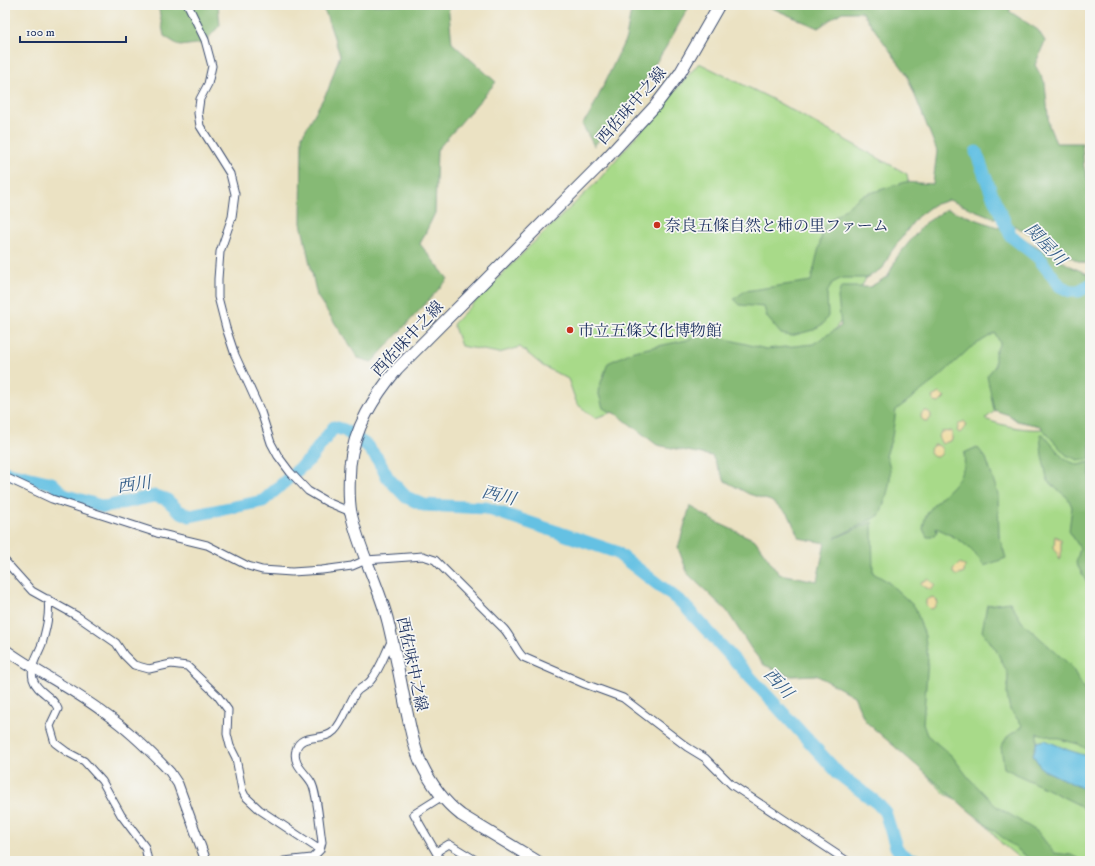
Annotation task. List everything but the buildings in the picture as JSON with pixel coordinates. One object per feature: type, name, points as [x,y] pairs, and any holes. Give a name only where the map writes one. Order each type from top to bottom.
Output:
[{"type":"main road","name":"西佐味中之線","points":[[537,861],[461,815],[441,797],[420,762],[413,741],[392,640],[378,589],[366,560],[351,512],[349,488],[353,445],[371,404],[397,368],[601,164],[655,106],[684,67],[719,5]]},
{"type":"street","points":[[188,5],[205,40],[212,66],[208,84],[200,99],[198,113],[200,126],[230,174],[235,194],[232,217],[220,252],[218,279],[218,297],[226,328],[235,355],[261,412],[271,443],[278,456],[290,472],[308,491],[327,502],[351,512]]},
{"type":"street","points":[[5,477],[52,499],[157,534],[207,546],[248,566],[262,570],[292,572],[322,570],[352,566],[366,560],[422,556],[435,560],[504,629],[523,657],[585,684],[623,698],[687,747],[705,758],[732,786],[847,861]]},
{"type":"street","points":[[5,561],[32,590],[77,616],[116,643],[124,655],[134,665],[149,669],[171,664],[187,666],[217,695],[228,710],[227,734],[230,746],[236,758],[242,790],[245,796],[260,810],[320,850]]},
{"type":"street","points":[[48,599],[50,613],[41,645],[31,668],[34,680],[41,691],[51,697],[58,708],[50,726],[55,743],[67,752],[84,761],[102,781],[121,815],[145,847],[148,861]]},
{"type":"street","points":[[284,861],[312,858],[320,850],[322,842],[312,783],[299,767],[295,758],[299,743],[306,739],[329,736],[335,730],[356,692],[370,682],[378,671],[392,640]]},
{"type":"street","points":[[5,649],[31,668],[108,715],[170,772],[178,784],[206,861]]},
{"type":"street","points":[[441,797],[414,814],[441,861]]},
{"type":"street","points":[[436,852],[449,844],[477,861]]},
{"type":"green space","points":[[158,5],[218,5],[220,25],[204,43],[180,46],[164,36]]},
{"type":"green space","points":[[320,5],[448,5],[452,43],[496,82],[437,150],[435,213],[420,244],[448,279],[372,362],[358,358],[317,296],[301,223],[302,136],[328,90],[340,55],[326,14]]},
{"type":"green space","points":[[632,5],[690,5],[666,47],[636,94],[594,146],[582,124],[590,114],[626,38]]},
{"type":"green space","points":[[765,5],[1013,5],[1009,11],[1038,30],[1045,41],[1035,65],[1045,83],[1049,126],[1056,143],[1082,143],[1084,167],[1090,189],[1090,265],[1078,261],[1017,227],[949,200],[933,205],[917,217],[891,252],[883,268],[867,278],[842,278],[832,283],[827,293],[828,316],[823,324],[813,330],[791,336],[781,334],[767,317],[764,307],[740,305],[734,299],[745,291],[811,281],[824,226],[861,196],[905,182],[933,184],[937,151],[906,73],[862,12],[842,12],[818,28]]},
{"type":"green space","points":[[699,63],[770,98],[907,174],[913,211],[886,241],[855,299],[827,342],[595,418],[577,404],[568,379],[543,366],[520,347],[499,353],[461,346],[453,324],[530,246],[596,183]]},
{"type":"green space","points":[[947,209],[1014,233],[1072,267],[1090,275],[1090,459],[1078,460],[1066,455],[1040,426],[1017,421],[1009,415],[994,410],[987,376],[995,366],[995,353],[1000,343],[995,333],[970,348],[938,378],[896,410],[892,437],[886,456],[890,471],[889,486],[880,515],[835,538],[872,522],[873,573],[887,581],[915,607],[925,636],[928,660],[923,724],[927,735],[952,756],[968,777],[996,806],[1038,832],[1054,853],[1071,855],[1083,861],[1032,861],[968,810],[865,721],[854,696],[816,675],[791,676],[764,665],[752,650],[727,611],[688,574],[678,548],[690,506],[718,523],[755,540],[779,574],[817,581],[825,543],[799,538],[789,515],[771,501],[749,494],[725,481],[712,456],[657,445],[618,415],[603,408],[598,391],[608,363],[634,351],[687,340],[702,333],[766,349],[813,344],[841,326],[838,297],[841,287],[870,287],[888,276],[897,257],[924,224]]},
{"type":"green space","points":[[981,329],[1009,332],[997,409],[985,419],[1016,428],[1049,428],[1090,456],[1090,861],[1023,861],[1002,844],[970,806],[945,794],[875,721],[835,549],[865,510],[886,410]]},
{"type":"green space","points":[[1040,434],[1043,434],[1064,459],[1078,465],[1090,462],[1090,588],[1076,563],[1080,548],[1069,531],[1072,507],[1068,498],[1048,482],[1042,456]]},
{"type":"green space","points":[[977,447],[986,458],[998,494],[999,535],[1006,558],[984,566],[969,548],[951,535],[936,528],[937,532],[932,537],[927,537],[923,529],[927,514],[932,507],[958,480],[964,463],[964,453]]},
{"type":"green space","points":[[1010,602],[1022,622],[1071,666],[1090,700],[1090,751],[1078,744],[1037,733],[1037,742],[1033,755],[1090,792],[1090,814],[1079,805],[1004,768],[1001,747],[1007,737],[1023,726],[1010,710],[1007,695],[1008,674],[996,650],[982,631],[987,605]]},
{"type":"sand","points":[[939,393],[945,397],[939,403],[934,402],[932,397]]},
{"type":"sand","points":[[924,411],[928,411],[930,412],[930,420],[924,421],[921,418],[921,414]]},
{"type":"sand","points":[[964,421],[967,425],[960,433],[957,431],[959,424]]},
{"type":"sand","points":[[952,431],[952,440],[942,444],[938,437],[941,432]]},
{"type":"sand","points":[[936,445],[940,447],[942,451],[940,455],[936,457],[932,455],[930,451],[932,447]]},
{"type":"sand","points":[[1055,536],[1061,540],[1060,560],[1054,547]]},
{"type":"sand","points":[[960,563],[965,566],[964,573],[957,576],[953,573],[953,570]]},
{"type":"sand","points":[[928,579],[935,585],[931,590],[921,585],[921,582]]},
{"type":"sand","points":[[933,597],[938,602],[934,608],[930,609],[926,605],[926,600]]},
{"type":"water","points":[[1045,740],[1068,750],[1090,757],[1090,792],[1042,769],[1033,755],[1037,742]]},
{"type":"waterway","name":"関屋川","points":[[976,152],[991,192],[1011,236],[1038,257],[1060,286],[1070,291],[1079,291],[1090,285]]},
{"type":"waterway","name":"西川","points":[[5,472],[52,483],[64,495],[104,507],[154,496],[166,499],[179,511],[190,516],[263,501],[309,460],[334,427],[344,430],[366,445],[377,458],[388,478],[406,497],[424,505],[486,508],[616,552],[682,603],[840,775],[877,803],[885,812],[896,847],[901,854],[911,859],[923,861]]},
{"type":"place","name":"奈良五條自然と柿の里ファーム","points":[[657,225]]},
{"type":"place","name":"市立五條文化博物館","points":[[570,330]]}]
